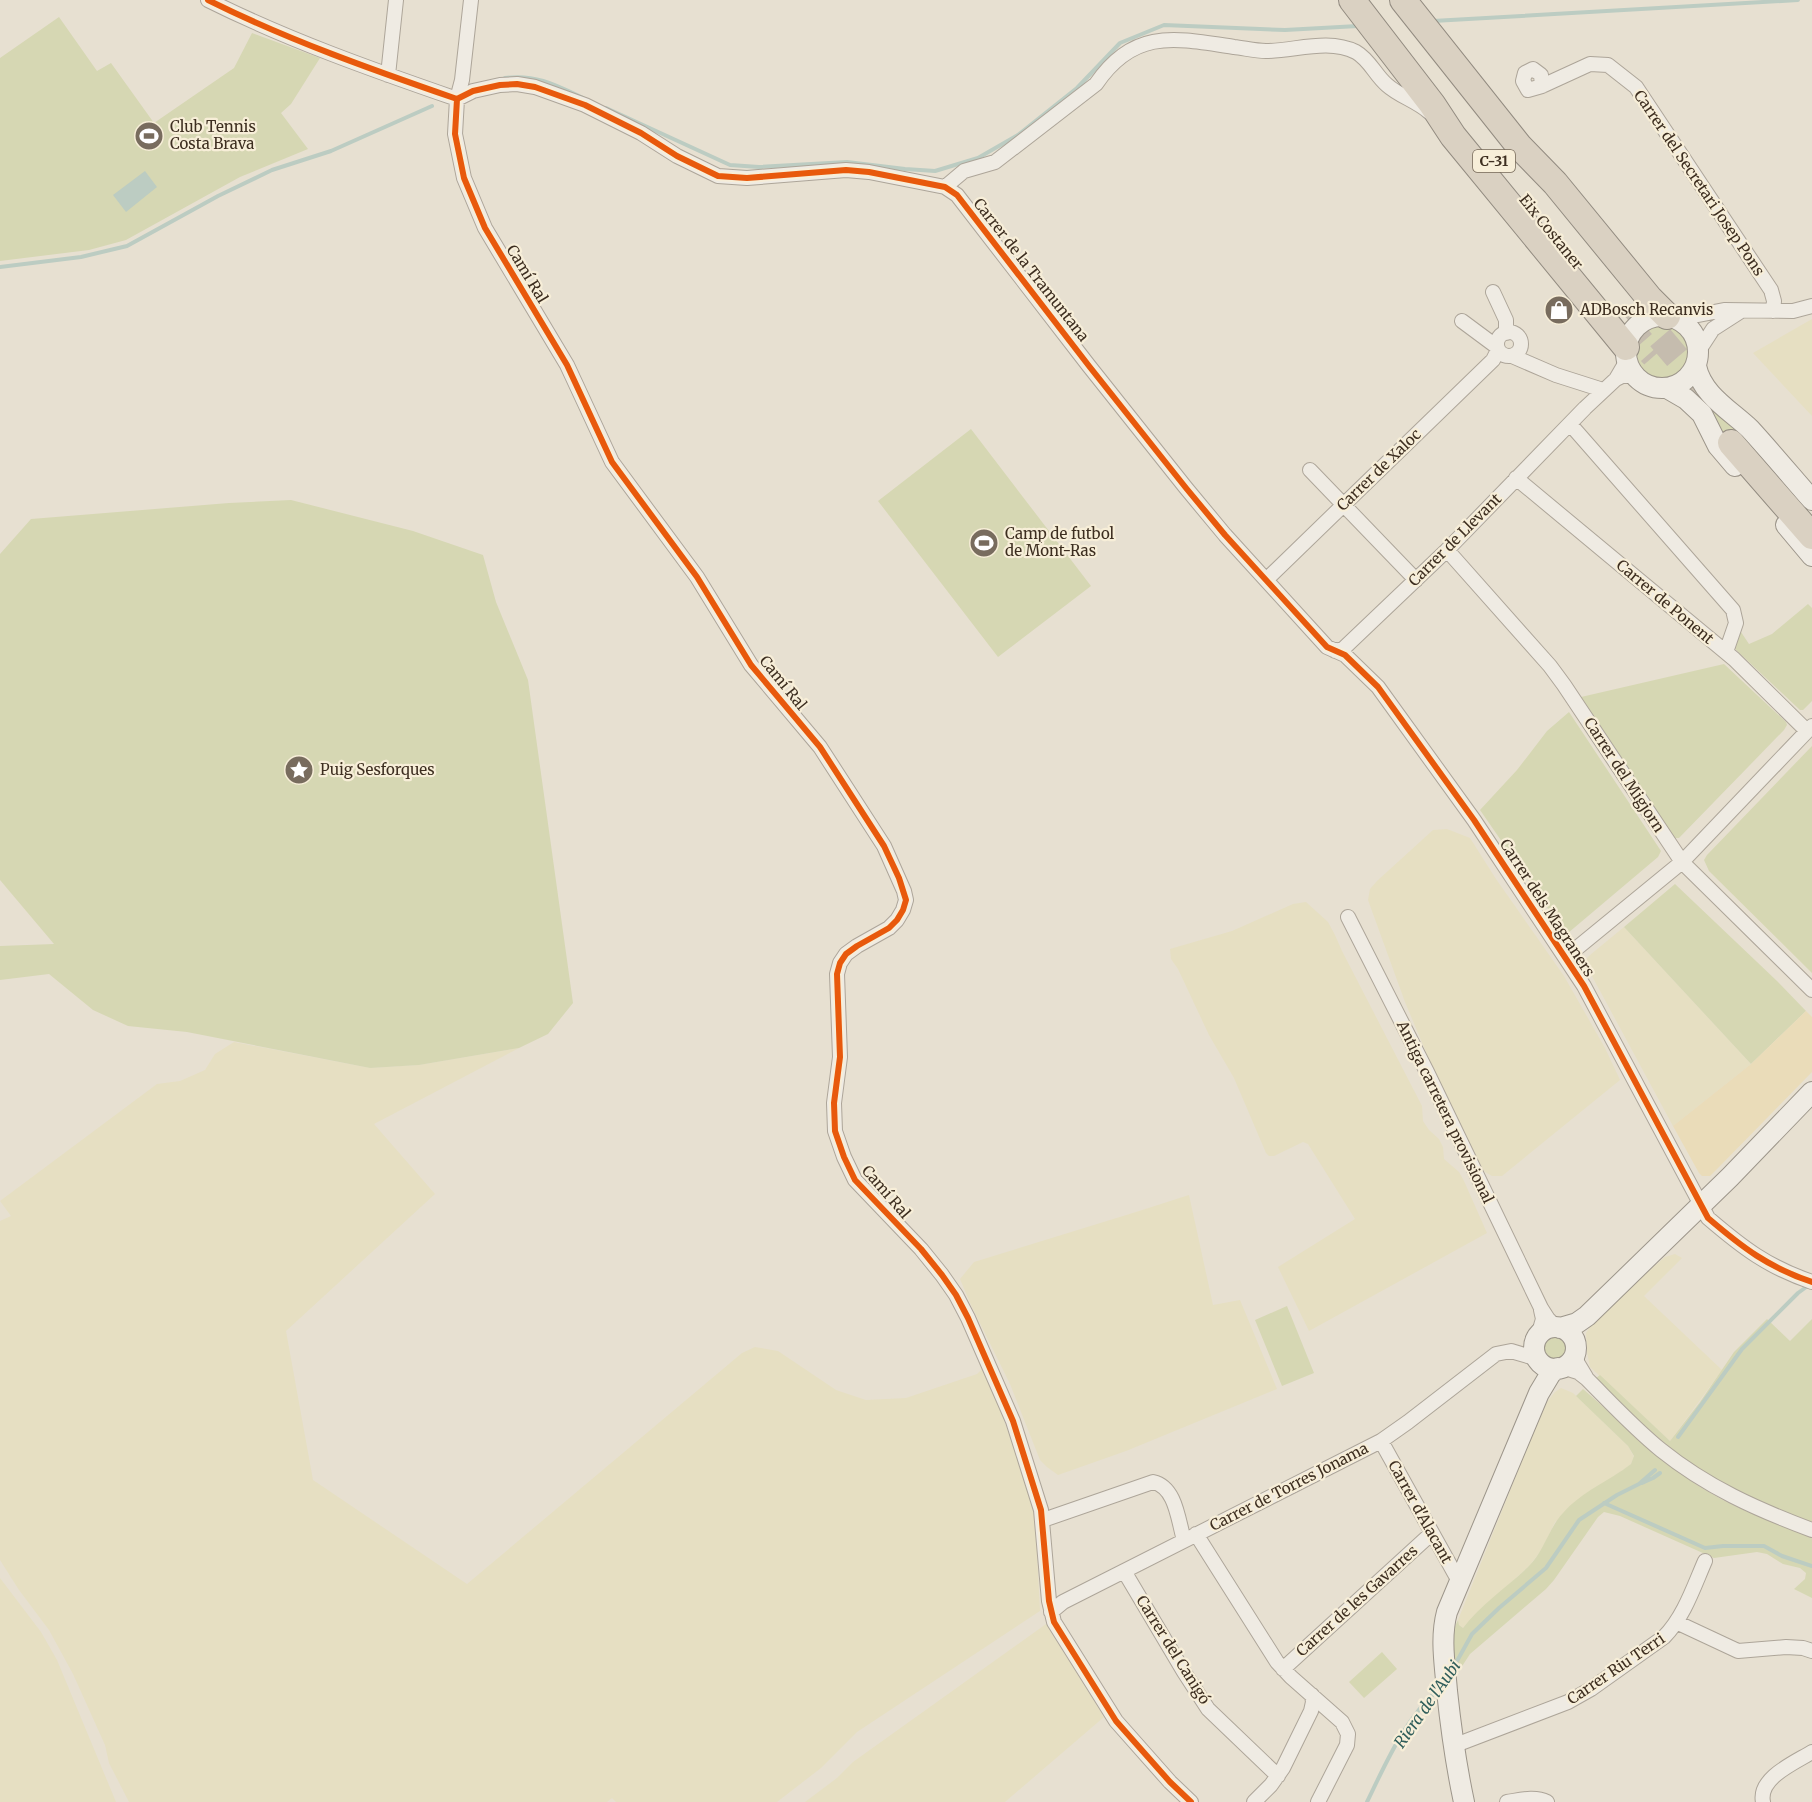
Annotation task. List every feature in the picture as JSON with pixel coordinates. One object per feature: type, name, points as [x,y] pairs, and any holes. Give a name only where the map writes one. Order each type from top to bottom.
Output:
[{"type":"highway","points":[[1352,0],[1432,104],[1453,136],[1627,349]]},
{"type":"highway","name":"Eix Costaner","points":[[1364,0],[1627,349]]},
{"type":"highway","name":"Eix Costaner","points":[[1392,0],[1627,349]]},
{"type":"highway","points":[[1403,0],[1519,146],[1555,183],[1643,290],[1672,317]]},
{"type":"highway","points":[[1812,516],[1736,438],[1812,536]]},
{"type":"street","points":[[208,0],[254,23],[457,99],[473,91],[500,85],[517,84],[535,87],[585,105],[718,176],[747,178],[846,170],[945,187],[964,171],[995,162],[1096,84],[1104,72],[1129,49],[1153,41],[1183,39],[1265,51],[1334,45],[1356,52],[1368,62],[1386,85],[1427,110],[1453,136]]},
{"type":"street","points":[[388,75],[396,0]]},
{"type":"street","name":"Camí Ral","points":[[471,0],[454,134],[464,178],[485,228],[567,364],[612,462],[696,577],[752,665],[820,747],[884,846],[901,885],[906,900],[897,920],[889,928],[846,954],[837,974],[840,1057],[834,1103],[836,1131],[844,1157],[855,1180],[921,1249],[956,1295],[968,1318],[1009,1411],[1042,1515],[1051,1612]]},
{"type":"street","name":"Carrer del Secretari Josep Pons","points":[[1542,86],[1590,64],[1608,65],[1636,87],[1770,290],[1774,301],[1773,310]]},
{"type":"street","name":"Carrer de la Tramuntana","points":[[945,187],[957,195],[1178,479],[1226,536],[1327,647],[1335,651]]},
{"type":"street","points":[[1493,292],[1506,320],[1500,347]]},
{"type":"street","points":[[1740,311],[1713,329],[1687,378],[1675,386],[1650,387],[1627,349],[1631,332],[1651,317],[1672,317],[1724,310],[1793,311],[1812,306]]},
{"type":"street","points":[[1672,317],[1686,325],[1693,333],[1698,377],[1714,398],[1749,429],[1812,500]]},
{"type":"street","points":[[1462,321],[1500,347],[1533,365],[1603,390]]},
{"type":"street","points":[[1500,347],[1515,334],[1533,365]]},
{"type":"street","name":"Carrer de Xaloc","points":[[1266,580],[1500,347]]},
{"type":"street","name":"Carrer de Llevant","points":[[1335,651],[1343,649],[1447,549],[1603,390],[1627,349]]},
{"type":"street","points":[[1667,388],[1686,399],[1702,414],[1718,446],[1812,555]]},
{"type":"street","points":[[1570,424],[1733,610],[1736,624],[1726,652]]},
{"type":"street","points":[[1310,470],[1342,506],[1416,579]]},
{"type":"street","name":"Carrer de Ponent","points":[[1516,478],[1726,652],[1810,729],[1682,862],[1566,957]]},
{"type":"street","name":"Carrer del Migjorn","points":[[1447,549],[1564,685],[1682,862],[1812,990]]},
{"type":"street","name":"Carrer dels Magraners","points":[[1335,651],[1345,656],[1378,687],[1474,820],[1566,957],[1584,986],[1708,1218],[1761,1260],[1810,1281]]},
{"type":"street","name":"Antiga carretera provisional","points":[[1348,917],[1548,1319],[1549,1349]]},
{"type":"street","points":[[1549,1349],[1571,1360],[1577,1332],[1587,1316],[1702,1205],[1812,1092]]},
{"type":"street","name":"Carrer de Torres Jonama","points":[[1051,1612],[1063,1602],[1381,1441],[1496,1354],[1517,1353],[1528,1348],[1549,1349],[1587,1316]]},
{"type":"street","points":[[1464,1802],[1453,1746],[1444,1663],[1444,1624],[1539,1393],[1549,1349],[1570,1333],[1575,1346],[1577,1362],[1587,1379]]},
{"type":"street","points":[[1549,1349],[1587,1379],[1660,1449],[1713,1486],[1756,1508],[1812,1530]]},
{"type":"street","name":"Carrer d'Alacant","points":[[1381,1441],[1460,1583]]},
{"type":"street","points":[[1042,1515],[1153,1482],[1160,1484],[1171,1496],[1190,1537],[1277,1662],[1342,1722],[1348,1734],[1347,1745],[1318,1802]]},
{"type":"street","name":"Carrer de les Gavarres","points":[[1283,1669],[1432,1533]]},
{"type":"street","name":"Carrer Riu Terri","points":[[1453,1746],[1568,1702],[1664,1637],[1676,1622],[1705,1561]]},
{"type":"street","name":"Carrer del Canigó","points":[[1124,1571],[1208,1708],[1278,1776]]},
{"type":"street","points":[[1051,1612],[1054,1622],[1116,1721],[1170,1782],[1191,1802]]},
{"type":"street","points":[[1676,1622],[1737,1651],[1786,1647],[1812,1651]]},
{"type":"street","points":[[1254,1802],[1278,1776],[1311,1711],[1312,1695]]},
{"type":"street","points":[[1763,1802],[1761,1794],[1770,1779],[1812,1752]]},
{"type":"street","points":[[1507,1802],[1542,1799],[1548,1802]]},
{"type":"shaded area","points":[[145,171],[157,187],[126,212],[113,195]]},
{"type":"shaded area","points":[[1812,319],[1812,416],[1753,353]]},
{"type":"shaded area","points":[[1447,829],[1470,838],[1564,976],[1605,1048],[1620,1080],[1502,1176],[1492,1176],[1485,1172],[1477,1162],[1436,1076],[1405,1002],[1368,900],[1370,889],[1377,881],[1433,830]]},
{"type":"shaded area","points":[[1306,902],[1328,922],[1422,1106],[1423,1121],[1439,1139],[1443,1147],[1444,1159],[1459,1172],[1487,1233],[1309,1331],[1278,1267],[1355,1219],[1308,1144],[1303,1142],[1274,1156],[1266,1153],[1234,1078],[1209,1035],[1171,959],[1170,949],[1232,931],[1293,904]]},
{"type":"shaded area","points":[[1624,927],[1751,1064],[1673,1126],[1586,965],[1586,959],[1590,955]]},
{"type":"shaded area","points":[[234,1042],[370,1068],[419,1065],[519,1048],[374,1124],[435,1194],[286,1331],[313,1480],[467,1584],[742,1353],[755,1347],[778,1351],[836,1390],[866,1400],[906,1398],[977,1374],[984,1367],[1030,1491],[1035,1513],[1040,1611],[857,1732],[821,1768],[777,1802],[616,1802],[612,1798],[607,1802],[129,1802],[109,1763],[105,1745],[73,1674],[49,1630],[0,1560],[0,1221],[11,1216],[0,1201],[157,1084],[180,1081],[205,1070],[215,1054]]},
{"type":"shaded area","points":[[1189,1195],[1213,1305],[1240,1300],[1277,1389],[1126,1451],[1058,1475],[1040,1460],[1010,1384],[960,1279],[974,1262]]},
{"type":"shaded area","points":[[1675,1254],[1682,1258],[1644,1296],[1722,1370],[1670,1441],[1590,1367],[1586,1333],[1592,1324],[1632,1285],[1665,1257]]},
{"type":"shaded area","points":[[1561,1388],[1573,1393],[1628,1446],[1634,1457],[1631,1464],[1555,1522],[1542,1549],[1530,1565],[1463,1628],[1459,1625],[1458,1620],[1528,1446],[1547,1402]]},
{"type":"shaded area","points":[[0,1578],[41,1632],[57,1660],[116,1802],[0,1802]]},
{"type":"shaded area","points":[[1046,1624],[1104,1717],[1005,1802],[805,1802],[837,1778],[853,1762]]},
{"type":"green space","name":"Club Tennis Costa Brava","points":[[59,17],[97,71],[111,63],[154,123],[234,68],[252,33],[320,58],[291,104],[281,113],[308,149],[240,177],[126,240],[89,250],[0,261],[0,58]]},
{"type":"green space","points":[[1657,324],[1669,324],[1679,328],[1687,336],[1691,352],[1687,368],[1679,376],[1669,380],[1657,380],[1647,376],[1639,368],[1635,358],[1635,346],[1639,336],[1647,328]]},
{"type":"green space","points":[[1700,391],[1745,431],[1728,447],[1694,397]]},
{"type":"green space","name":"Camp de futbol de Mont-Ras","points":[[971,429],[1091,586],[998,657],[878,501]]},
{"type":"green space","points":[[291,500],[413,531],[483,555],[496,602],[528,680],[573,1003],[548,1034],[519,1048],[419,1065],[370,1068],[187,1032],[128,1026],[93,1010],[49,974],[0,980],[0,946],[54,944],[0,880],[0,554],[31,519]]},
{"type":"green space","points":[[1808,604],[1812,608],[1812,701],[1800,710],[1733,647],[1741,632],[1749,644],[1772,634]]},
{"type":"green space","points":[[1724,664],[1787,725],[1679,838],[1674,838],[1581,697]]},
{"type":"green space","points":[[1569,712],[1661,851],[1658,857],[1568,933],[1565,933],[1480,810],[1517,770],[1547,731]]},
{"type":"green space","points":[[1812,746],[1812,973],[1709,871],[1704,860]]},
{"type":"green space","points":[[1675,884],[1806,1011],[1751,1064],[1624,927]]},
{"type":"green space","points":[[1287,1306],[1314,1373],[1282,1386],[1255,1320]]},
{"type":"green space","points":[[1767,1319],[1790,1341],[1812,1319],[1812,1522],[1774,1509],[1726,1487],[1698,1469],[1652,1432],[1596,1378],[1600,1375],[1670,1441],[1734,1352]]},
{"type":"green space","points":[[1555,1337],[1563,1340],[1566,1348],[1563,1356],[1555,1359],[1547,1356],[1544,1348],[1547,1340]]},
{"type":"green space","points":[[1583,1389],[1662,1459],[1696,1484],[1762,1518],[1812,1536],[1812,1598],[1794,1589],[1805,1579],[1806,1573],[1800,1568],[1783,1564],[1767,1554],[1757,1552],[1714,1558],[1620,1516],[1604,1512],[1546,1589],[1470,1654],[1455,1677],[1453,1640],[1458,1620],[1459,1625],[1463,1628],[1528,1567],[1553,1526],[1570,1506],[1631,1464],[1634,1456],[1628,1446],[1576,1396]]},
{"type":"green space","points":[[1382,1652],[1397,1669],[1364,1698],[1349,1682]]},
{"type":"sand","points":[[1806,1011],[1812,1017],[1812,1072],[1710,1176],[1702,1176],[1673,1126],[1751,1064]]},
{"type":"waterway","points":[[1433,21],[1798,0]]},
{"type":"waterway","points":[[606,108],[730,165],[759,167],[847,162],[935,171],[978,158],[1018,135],[1077,88],[1120,43],[1164,25],[1285,30],[1358,26]]},
{"type":"waterway","points":[[505,78],[536,79],[583,98]]},
{"type":"waterway","points":[[0,267],[81,257],[127,246],[218,196],[272,170],[331,151],[432,106]]},
{"type":"waterway","points":[[1678,1437],[1742,1349],[1798,1293],[1809,1285]]},
{"type":"waterway","name":"Riera de l'Aubi","points":[[1452,1670],[1472,1634],[1546,1568],[1579,1520],[1617,1495],[1639,1484],[1655,1470]]},
{"type":"waterway","points":[[1642,1483],[1660,1473]]},
{"type":"waterway","points":[[1604,1503],[1705,1548],[1764,1546],[1782,1556],[1812,1566]]},
{"type":"waterway","name":"Riera de l'Aubi","points":[[1367,1802],[1406,1727],[1439,1689]]},
{"type":"tunnel","points":[[1635,308],[1708,394]]},
{"type":"tunnel","points":[[1625,323],[1654,356]]},
{"type":"cycle path","points":[[208,0],[300,41],[457,99]]},
{"type":"cycle path","points":[[457,99],[473,91],[500,85],[517,84],[535,87],[585,105],[718,176],[747,178],[846,170],[869,172],[945,187],[957,195],[1089,366],[1225,535],[1327,647],[1345,655],[1378,687],[1474,820],[1584,986],[1708,1218],[1757,1256],[1782,1270],[1812,1282]]},
{"type":"cycle path","points":[[457,99],[455,134],[464,178],[485,228],[567,365],[612,462],[697,577],[751,665],[820,747],[884,846],[899,878],[906,900],[897,920],[889,928],[846,954],[837,974],[840,1057],[834,1103],[835,1131],[855,1180],[921,1249],[956,1295],[968,1318],[1013,1421],[1041,1510],[1049,1601],[1054,1622],[1116,1721],[1170,1782],[1191,1802]]},
{"type":"place","name":"Club Tennis Costa Brava","points":[[149,136]]},
{"type":"place","name":"ADBosch Recanvis","points":[[1559,310]]},
{"type":"place","name":"Camp de futbol de Mont-Ras","points":[[984,543]]},
{"type":"place","name":"Puig Sesforques","points":[[299,770]]}]
